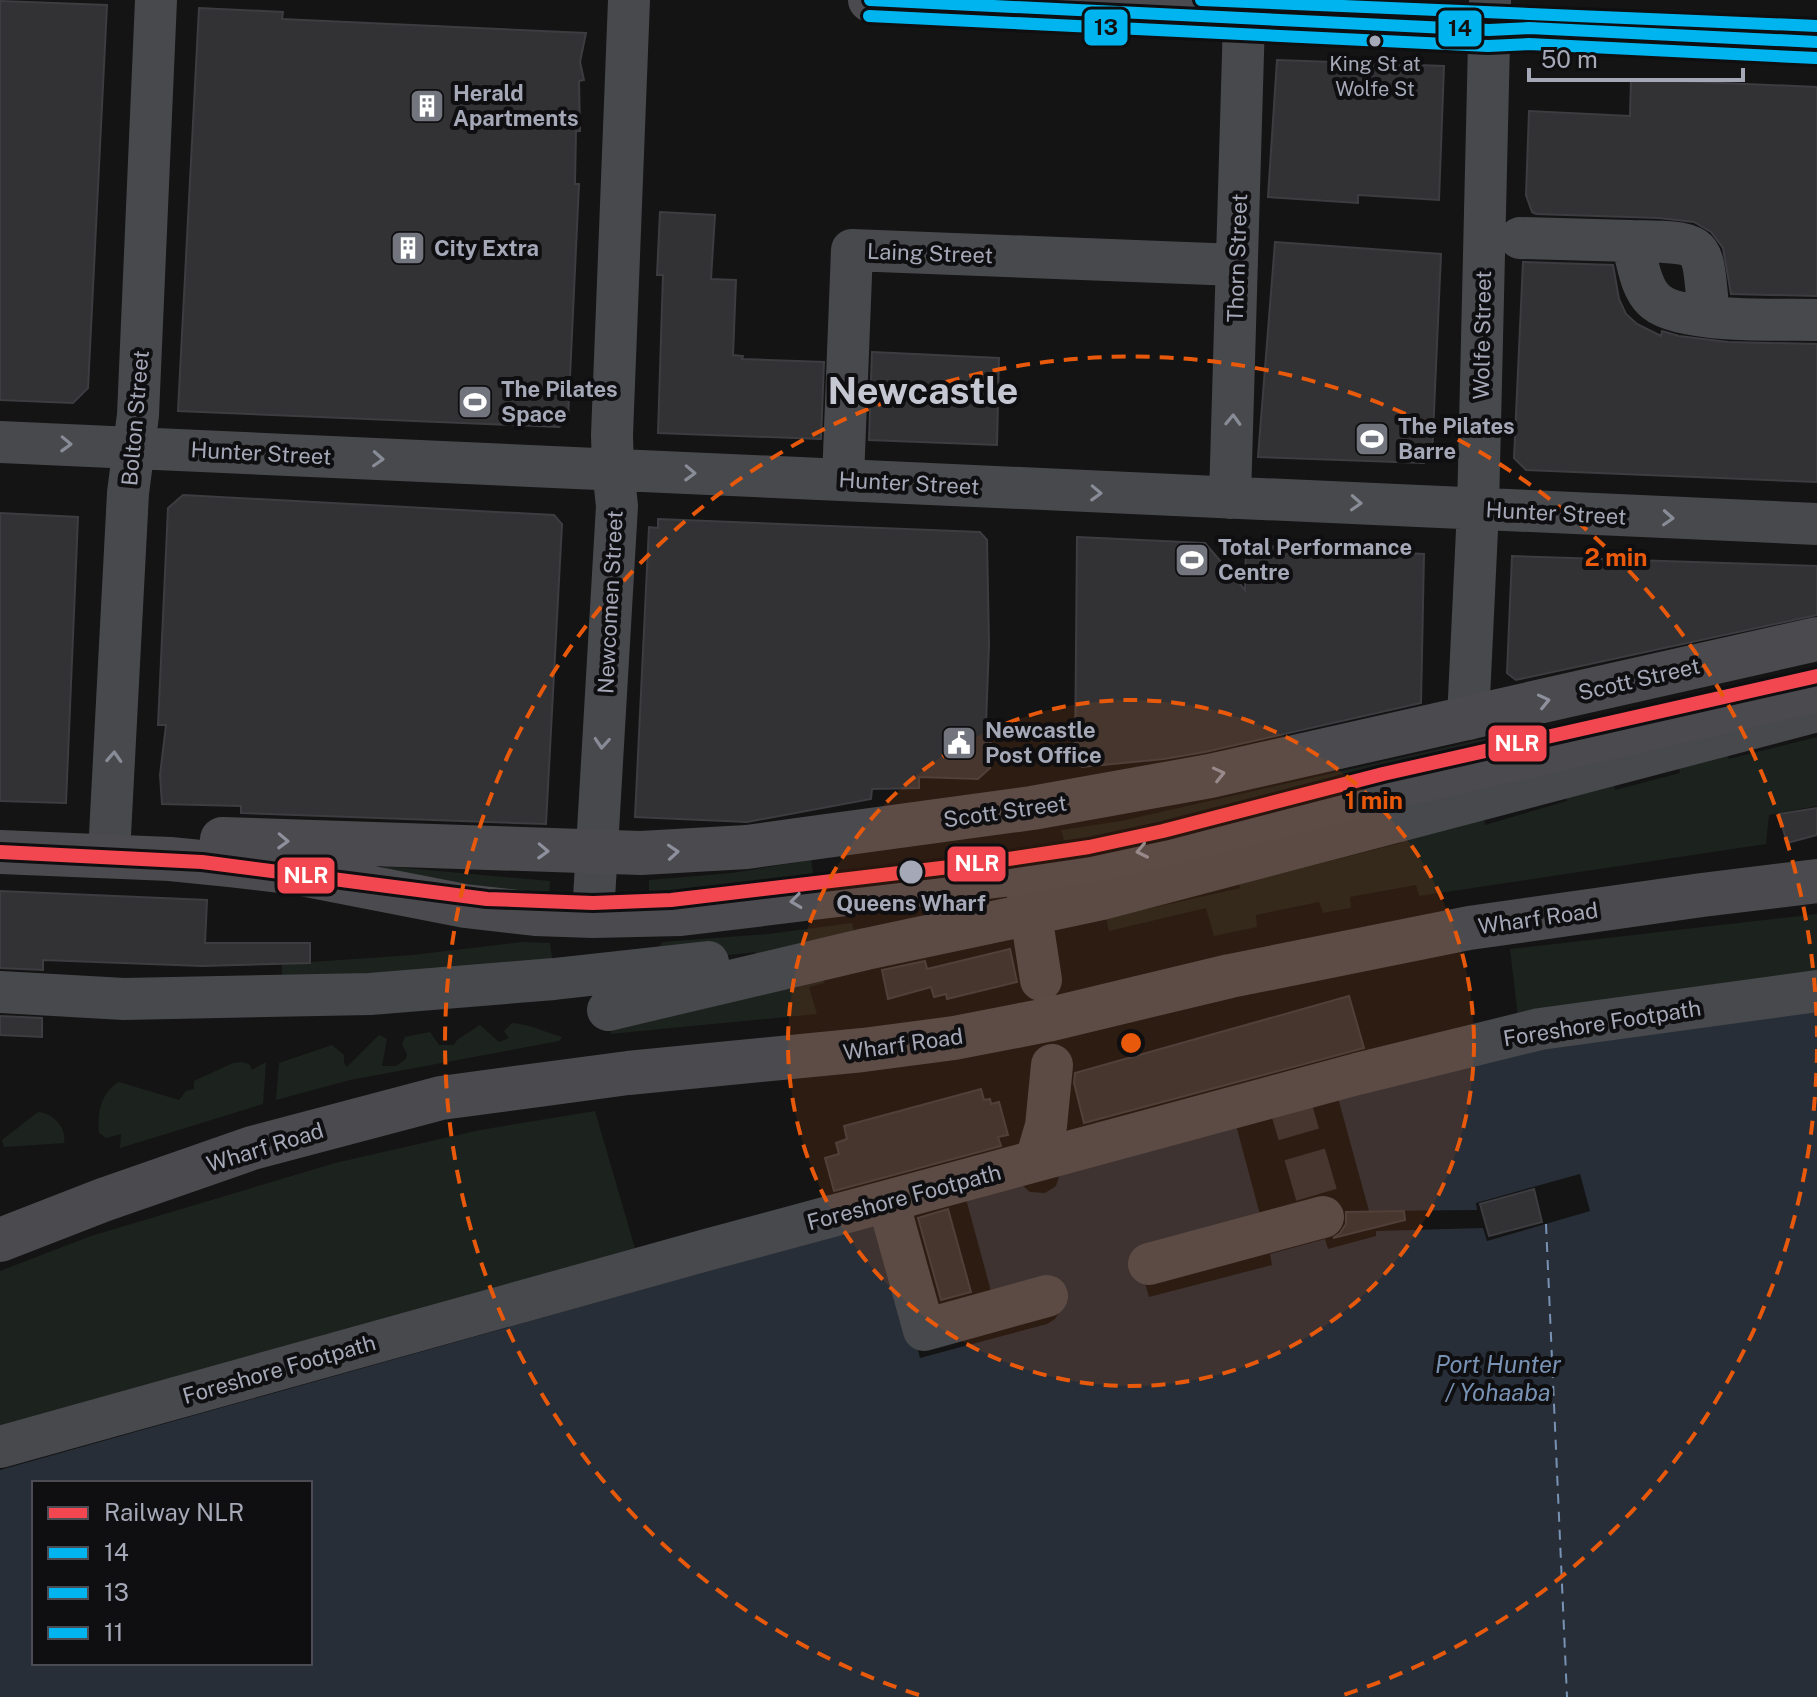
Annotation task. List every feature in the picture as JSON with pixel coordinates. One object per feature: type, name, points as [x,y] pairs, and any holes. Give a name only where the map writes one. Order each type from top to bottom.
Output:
[{"type":"main road","points":[[870,0],[1244,19],[1490,15],[1529,28],[1817,42]]},
{"type":"main road","name":"Scott Street","points":[[0,831],[595,853],[747,847],[1032,808],[1210,776],[1817,639]]},
{"type":"main road","points":[[0,852],[170,859],[296,873],[474,907],[593,916],[681,914],[1012,874],[1092,861],[1155,848],[1401,785],[1817,690]]},
{"type":"main road","name":"Wharf Road","points":[[0,1240],[252,1148],[441,1098],[628,1073],[954,1038],[1047,1020],[1230,976],[1469,928],[1817,881]]},
{"type":"street","name":"Bolton Street","points":[[110,835],[132,447],[138,415],[156,0]]},
{"type":"street","name":"Newcomen Street","points":[[593,916],[617,506],[613,469],[629,0]]},
{"type":"street","name":"Wolfe Street","points":[[1468,719],[1478,509],[1490,15]]},
{"type":"street","name":"Thorn Street","points":[[1230,498],[1244,19]]},
{"type":"street","points":[[1520,238],[1677,242],[1697,249],[1706,268],[1709,316]]},
{"type":"street","points":[[1631,241],[1651,298],[1670,310],[1709,316],[1817,320]]},
{"type":"street","name":"Laing Street","points":[[843,479],[852,250],[1237,265]]},
{"type":"street","name":"Hunter Street","points":[[0,442],[1817,524]]},
{"type":"street","points":[[608,1010],[866,949],[1029,902],[1102,899],[1817,711]]},
{"type":"street","points":[[1029,902],[1041,980]]},
{"type":"street","points":[[0,992],[124,999],[370,994],[637,971],[751,957],[755,975]]},
{"type":"street","name":"Foreshore Footpath","points":[[0,1447],[1357,1074],[1540,1029],[1817,991]]},
{"type":"street","points":[[1036,1160],[1046,1126],[1052,1065]]},
{"type":"street","points":[[888,1201],[924,1330],[1047,1296]]},
{"type":"street","points":[[1149,1264],[1323,1217]]},
{"type":"shaded area","points":[[1532,728],[1122,833],[1065,843],[1061,830],[1121,821]]},
{"type":"shaded area","points":[[1817,737],[1817,806],[1769,815],[1766,844],[1419,896],[1416,885],[1350,897],[1351,908],[1323,913],[1319,902],[1256,915],[1257,927],[1214,936],[1206,908],[1109,931],[1104,909],[1147,909],[1240,888],[1237,874],[1283,873],[1401,843],[1399,831],[1482,809],[1485,825],[1567,801],[1564,788],[1612,775],[1615,790],[1680,773],[1677,758],[1726,744],[1729,759]]},
{"type":"shaded area","points":[[811,860],[814,878],[649,893],[649,880],[732,873]]},
{"type":"shaded area","points":[[383,866],[550,881],[549,894],[380,879]]},
{"type":"shaded area","points":[[1817,914],[1817,983],[1519,1025],[1510,949]]},
{"type":"shaded area","points":[[852,923],[855,938],[757,959],[755,952],[650,964],[662,942],[768,934]]},
{"type":"shaded area","points":[[522,942],[550,943],[554,973],[282,978],[282,964],[413,955]]},
{"type":"shaded area","points":[[821,972],[824,983],[809,987],[817,1014],[610,1034],[620,1017]]},
{"type":"shaded area","points":[[512,1023],[562,1037],[559,1041],[350,1080],[276,1100],[279,1063],[332,1045],[344,1055],[347,1067],[379,1035],[387,1039],[382,1066],[396,1066],[406,1059],[402,1044],[405,1037],[430,1032],[439,1045],[454,1045],[480,1025],[499,1042],[509,1038],[504,1031]]},
{"type":"shaded area","points":[[242,1062],[249,1064],[252,1070],[266,1062],[263,1104],[120,1148],[121,1134],[106,1138],[99,1133],[102,1104],[108,1091],[119,1082],[179,1100],[186,1091],[194,1089],[194,1081]]},
{"type":"shaded area","points":[[595,1111],[639,1262],[0,1439],[0,1271],[91,1236],[335,1163],[480,1130]]},
{"type":"shaded area","points":[[38,1112],[58,1122],[64,1143],[4,1147],[2,1140]]},
{"type":"water","name":"Port Hunter / Yohaaba","points":[[1817,1003],[1817,1697],[0,1697],[0,1470],[1481,1054]]},
{"type":"pier","points":[[1335,1087],[1369,1211],[1477,1210],[1476,1203],[1580,1174],[1590,1211],[1487,1241],[1483,1228],[1376,1231],[1376,1236],[1328,1249],[1325,1239],[1270,1254],[1272,1265],[1149,1297],[1137,1255],[1262,1222],[1236,1125],[1060,1173],[1056,1186],[1045,1193],[1030,1192],[1021,1184],[966,1199],[992,1295],[1060,1310],[1055,1319],[1047,1324],[920,1358],[884,1218]]},
{"type":"building","points":[[0,1],[107,5],[88,388],[73,403],[0,400]]},
{"type":"building","points":[[199,8],[283,12],[282,19],[586,33],[580,62],[584,80],[579,81],[580,131],[576,131],[575,184],[579,184],[568,419],[559,427],[178,411]]},
{"type":"building","points":[[1277,60],[1444,66],[1439,200],[1358,195],[1358,203],[1268,197]]},
{"type":"building","points":[[1631,79],[1817,87],[1817,296],[1731,294],[1723,248],[1711,232],[1694,222],[1532,212],[1526,195],[1529,111],[1630,116]]},
{"type":"building","points":[[660,212],[715,215],[711,279],[736,280],[733,355],[743,356],[742,359],[824,362],[821,439],[658,433],[663,275],[657,275]]},
{"type":"building","points":[[1275,242],[1441,254],[1432,456],[1424,463],[1258,457]]},
{"type":"building","points":[[1523,262],[1613,265],[1619,299],[1626,314],[1637,324],[1661,336],[1662,331],[1728,342],[1817,344],[1817,482],[1526,470],[1514,458]]},
{"type":"building","points":[[872,352],[999,358],[997,445],[869,440]]},
{"type":"building","points":[[183,495],[554,515],[562,524],[546,824],[241,813],[241,806],[162,804],[160,775],[166,725],[158,725],[168,508]]},
{"type":"building","points":[[0,513],[78,517],[66,803],[0,801]]},
{"type":"building","points":[[658,519],[980,532],[987,540],[989,644],[986,724],[991,724],[990,768],[978,779],[919,777],[919,788],[872,789],[871,799],[747,822],[635,817],[649,527],[658,528]]},
{"type":"building","points":[[1077,537],[1205,543],[1245,590],[1246,545],[1424,554],[1421,703],[1205,752],[1082,767],[1075,761]]},
{"type":"building","points":[[1512,556],[1817,566],[1817,615],[1516,680],[1507,673]]},
{"type":"building","points":[[1817,808],[1817,835],[1787,843],[1779,814]]},
{"type":"building","points":[[0,891],[207,900],[205,943],[310,943],[310,963],[202,966],[43,960],[43,970],[0,968]]},
{"type":"building","points":[[1010,949],[1017,982],[947,999],[946,994],[934,997],[931,987],[888,999],[882,970],[925,961],[927,969]]},
{"type":"building","points":[[1349,996],[1364,1048],[1084,1123],[1074,1083],[1075,1073]]},
{"type":"building","points":[[0,1016],[42,1018],[42,1037],[0,1035]]},
{"type":"building","points":[[981,1089],[984,1100],[990,1099],[991,1104],[999,1102],[1008,1135],[998,1137],[1001,1146],[834,1191],[825,1158],[839,1154],[836,1143],[847,1139],[844,1126]]},
{"type":"building","points":[[1534,1189],[1542,1222],[1489,1236],[1480,1204]]},
{"type":"building","points":[[948,1209],[971,1292],[941,1300],[918,1218]]},
{"type":"building","points":[[1404,1211],[1405,1220],[1333,1238],[1346,1224],[1346,1212]]},
{"type":"ferry route","points":[[1546,1224],[1567,1697]]},
{"type":"tunnel","points":[[1287,1094],[1323,1217]]},
{"type":"rail line","name":"NLR","points":[[0,852],[202,862],[487,899],[593,903],[671,900],[975,864],[1089,847],[1383,774],[1817,676]]},
{"type":"transit line","name":"14","points":[[870,0],[1489,30],[1529,28],[1817,42]]},
{"type":"transit line","name":"11","points":[[1201,0],[1817,26]]},
{"type":"transit line","name":"13","points":[[869,16],[1488,46],[1529,44],[1816,58]]},
{"type":"place","name":"King St at Wolfe St","points":[[1375,41]]},
{"type":"place","name":"Herald Apartments","points":[[427,106]]},
{"type":"place","name":"City Extra","points":[[408,248]]},
{"type":"place","name":"The Pilates Space","points":[[475,402]]},
{"type":"place","name":"The Pilates Barre","points":[[1372,439]]},
{"type":"place","name":"Total Performance Centre","points":[[1192,560]]},
{"type":"place","name":"Newcastle Post Office","points":[[959,743]]},
{"type":"place","name":"Queens Wharf","points":[[911,872]]},
{"type":"district","name":"Newcastle","points":[[923,390]]}]
